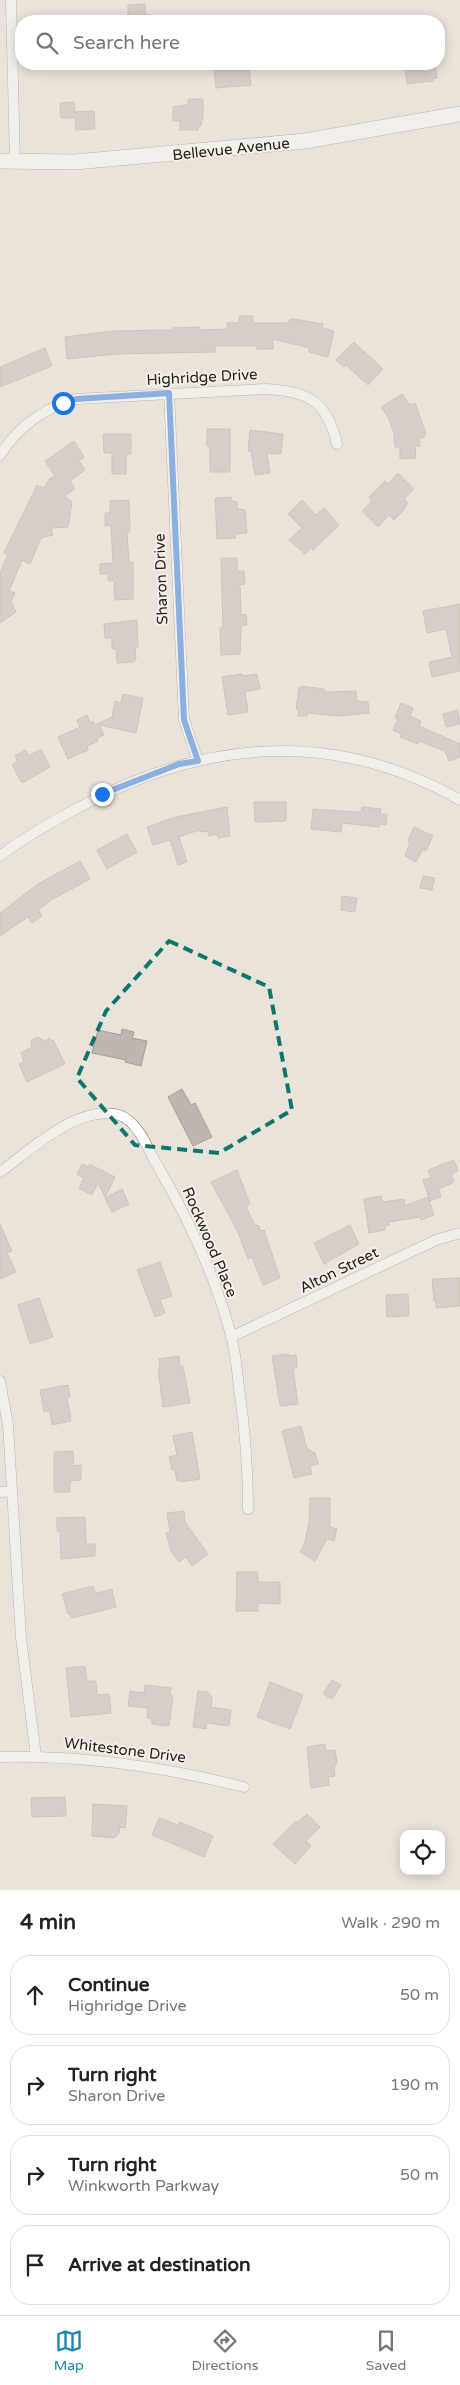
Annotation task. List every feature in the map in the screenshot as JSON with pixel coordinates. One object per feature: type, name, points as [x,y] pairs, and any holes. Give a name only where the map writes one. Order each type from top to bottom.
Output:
[{"type":"street","points":[[7,161],[11,0]]},
{"type":"street","name":"Bellevue Avenue","points":[[7,161],[75,162],[161,156],[305,141],[460,114]]},
{"type":"street","name":"Highridge Drive","points":[[0,455],[18,431],[37,417],[63,403],[76,399],[266,389],[284,390],[308,396],[323,407],[333,427],[337,444]]},
{"type":"street","name":"Sharon Drive","points":[[169,393],[184,720],[198,761]]},
{"type":"street","points":[[0,856],[36,830],[102,794],[179,764],[249,753],[296,750],[331,753],[419,779],[460,800]]},
{"type":"street","name":"Rockwood Place","points":[[0,1172],[72,1121],[96,1114],[118,1115],[129,1119],[168,1183],[211,1274],[231,1337],[247,1450],[248,1508]]},
{"type":"street","name":"Alton Street","points":[[231,1337],[436,1240],[460,1233]]},
{"type":"street","points":[[0,1381],[8,1424],[21,1638],[36,1756]]},
{"type":"street","points":[[0,1492],[12,1491]]},
{"type":"street","name":"Whitestone Drive","points":[[0,1757],[78,1758],[185,1772],[244,1788]]},
{"type":"highlighted area","points":[[169,941],[269,987],[292,1110],[219,1153],[135,1145],[77,1078],[106,1011]]},
{"type":"building","points":[[145,4],[146,15],[128,15],[128,5]]},
{"type":"building","points":[[214,70],[249,70],[251,85],[216,88]]},
{"type":"building","points":[[405,70],[436,70],[437,78],[432,79],[433,81],[407,84]]},
{"type":"building","points":[[188,99],[203,99],[203,116],[198,130],[180,130],[180,121],[173,121],[173,107],[188,105]]},
{"type":"building","points":[[74,102],[75,112],[94,111],[95,129],[76,130],[75,118],[61,118],[60,103]]},
{"type":"building","points":[[239,316],[253,316],[253,323],[288,323],[289,320],[294,319],[323,324],[322,328],[334,331],[328,357],[309,352],[310,348],[273,339],[273,349],[257,349],[257,346],[215,346],[215,352],[117,354],[67,359],[65,337],[112,331],[172,330],[172,328],[200,327],[200,330],[227,329],[227,323],[239,323]]},
{"type":"building","points":[[354,342],[383,369],[368,385],[346,365],[344,367],[336,360]]},
{"type":"building","points":[[45,348],[52,366],[0,387],[0,367]]},
{"type":"building","points":[[402,394],[410,405],[415,403],[426,433],[424,437],[419,438],[420,446],[415,446],[416,458],[400,459],[400,447],[395,447],[394,433],[389,419],[381,407]]},
{"type":"building","points":[[207,429],[230,429],[230,472],[210,472],[210,446],[207,446]]},
{"type":"building","points":[[250,430],[283,434],[281,454],[267,453],[270,473],[255,475],[251,451],[248,451]]},
{"type":"building","points":[[103,434],[131,434],[131,454],[126,454],[126,474],[112,474],[112,453],[104,453]]},
{"type":"building","points":[[74,441],[84,457],[79,461],[85,470],[70,481],[75,489],[64,496],[72,502],[68,527],[51,528],[53,535],[41,538],[30,564],[22,560],[9,591],[15,593],[11,602],[16,612],[0,623],[0,573],[8,554],[4,553],[37,485],[44,488],[49,479],[55,476],[45,461]]},
{"type":"building","points":[[398,473],[414,489],[404,499],[408,503],[402,512],[394,520],[389,515],[378,527],[362,511],[372,501],[369,497],[385,481],[388,484]]},
{"type":"building","points":[[231,497],[231,501],[237,502],[237,509],[245,510],[247,533],[235,534],[236,538],[217,539],[215,498]]},
{"type":"building","points":[[129,500],[130,532],[127,532],[129,562],[133,562],[133,599],[115,600],[114,581],[108,581],[108,574],[100,574],[100,564],[113,563],[111,525],[105,526],[105,513],[110,513],[110,501]]},
{"type":"building","points":[[302,500],[316,515],[324,508],[339,525],[313,550],[311,548],[305,554],[289,540],[302,528],[288,514]]},
{"type":"building","points":[[221,558],[237,558],[237,571],[244,571],[245,584],[240,585],[241,615],[246,614],[247,625],[241,626],[240,654],[221,655],[220,628],[223,628]]},
{"type":"building","points":[[460,604],[460,671],[432,677],[429,662],[452,657],[446,629],[427,633],[423,611]]},
{"type":"building","points":[[137,620],[138,647],[135,647],[136,658],[134,662],[117,663],[116,649],[112,649],[112,638],[105,638],[104,624]]},
{"type":"building","points":[[242,674],[242,676],[257,674],[260,689],[245,692],[248,712],[228,715],[222,677]]},
{"type":"building","points":[[301,686],[324,689],[324,692],[356,691],[357,701],[368,702],[369,713],[338,716],[307,713],[307,716],[298,716],[299,710],[296,709],[299,688]]},
{"type":"building","points":[[123,694],[143,698],[136,733],[99,725],[104,735],[97,738],[98,741],[87,746],[88,750],[68,759],[58,737],[80,727],[77,720],[87,715],[90,723],[93,721],[95,725],[112,717],[115,701],[121,703]]},
{"type":"building","points":[[401,703],[413,708],[410,716],[421,721],[419,726],[460,744],[460,757],[449,761],[445,751],[419,741],[418,744],[400,737],[401,734],[393,730],[398,719],[395,718]]},
{"type":"building","points":[[458,710],[460,724],[446,727],[443,714]]},
{"type":"building","points":[[41,749],[50,767],[22,783],[12,765],[18,761],[15,756],[26,750],[29,756]]},
{"type":"building","points":[[254,802],[286,802],[286,821],[255,822]]},
{"type":"building","points":[[227,807],[230,836],[218,838],[217,834],[209,836],[208,831],[200,832],[199,830],[179,837],[187,862],[178,865],[170,840],[153,845],[147,827],[176,817]]},
{"type":"building","points":[[362,807],[381,809],[380,814],[387,814],[386,825],[379,824],[379,827],[342,823],[341,832],[311,829],[313,809],[361,812]]},
{"type":"building","points":[[414,827],[433,836],[426,851],[422,850],[416,862],[405,856],[410,842],[408,840]]},
{"type":"building","points":[[127,834],[137,852],[107,869],[97,850]]},
{"type":"building","points":[[80,861],[90,879],[51,900],[38,910],[42,916],[32,923],[28,917],[0,936],[0,913],[38,884]]},
{"type":"building","points":[[423,876],[435,878],[432,890],[420,888]]},
{"type":"building","points":[[342,896],[357,898],[355,912],[341,910]]},
{"type":"building","points":[[122,1029],[134,1032],[132,1038],[147,1041],[141,1066],[125,1062],[126,1060],[92,1053],[98,1030],[121,1035]]},
{"type":"building","points":[[38,1037],[45,1041],[50,1038],[51,1041],[53,1040],[65,1064],[27,1082],[19,1064],[24,1062],[21,1053],[32,1047],[31,1040]]},
{"type":"building","points":[[182,1089],[191,1105],[195,1103],[212,1137],[193,1146],[168,1097]]},
{"type":"building","points":[[454,1160],[458,1171],[451,1174],[454,1182],[439,1189],[441,1197],[430,1201],[423,1180],[431,1178],[428,1170]]},
{"type":"building","points":[[82,1164],[90,1168],[89,1164],[115,1177],[105,1197],[98,1183],[92,1195],[79,1188],[84,1178],[77,1174]]},
{"type":"building","points":[[237,1170],[250,1204],[246,1206],[255,1226],[258,1225],[261,1231],[264,1230],[280,1278],[263,1285],[252,1257],[248,1259],[237,1230],[211,1182]]},
{"type":"building","points":[[122,1189],[129,1204],[112,1212],[105,1198]]},
{"type":"building","points":[[381,1196],[382,1202],[404,1199],[405,1206],[428,1197],[434,1215],[421,1220],[420,1217],[389,1222],[389,1225],[385,1226],[385,1230],[369,1233],[364,1199]]},
{"type":"building","points":[[0,1224],[12,1251],[7,1253],[16,1272],[0,1279]]},
{"type":"building","points":[[350,1225],[359,1244],[324,1264],[314,1243]]},
{"type":"building","points":[[160,1262],[172,1296],[160,1300],[165,1313],[155,1317],[137,1270]]},
{"type":"building","points":[[460,1278],[460,1306],[436,1308],[432,1279]]},
{"type":"building","points":[[408,1294],[409,1316],[387,1317],[386,1295]]},
{"type":"building","points":[[39,1298],[53,1337],[30,1344],[18,1305]]},
{"type":"building","points":[[289,1354],[289,1356],[296,1355],[297,1368],[293,1368],[298,1404],[280,1406],[272,1356]]},
{"type":"building","points":[[179,1356],[180,1367],[183,1366],[190,1403],[163,1407],[158,1369],[160,1369],[159,1359]]},
{"type":"building","points":[[68,1385],[70,1397],[67,1397],[71,1421],[52,1425],[50,1411],[44,1412],[40,1390]]},
{"type":"building","points":[[301,1426],[307,1449],[315,1453],[318,1464],[310,1466],[312,1474],[294,1478],[282,1431]]},
{"type":"building","points":[[192,1432],[200,1479],[177,1481],[175,1470],[172,1470],[169,1457],[177,1455],[173,1436]]},
{"type":"building","points":[[73,1451],[74,1466],[81,1465],[81,1480],[70,1481],[70,1492],[54,1492],[54,1452]]},
{"type":"building","points":[[310,1498],[330,1498],[330,1527],[337,1529],[334,1541],[327,1539],[315,1561],[300,1552],[305,1542],[309,1523]]},
{"type":"building","points":[[184,1511],[185,1522],[208,1554],[192,1566],[186,1557],[179,1562],[171,1551],[166,1533],[170,1532],[167,1513]]},
{"type":"building","points":[[85,1517],[86,1544],[95,1544],[95,1556],[61,1559],[60,1531],[57,1531],[57,1518]]},
{"type":"building","points":[[237,1572],[258,1572],[258,1582],[280,1582],[280,1604],[258,1603],[258,1611],[236,1611]]},
{"type":"building","points":[[93,1586],[95,1592],[98,1593],[112,1589],[116,1607],[72,1618],[68,1614],[62,1594]]},
{"type":"building","points":[[85,1666],[87,1681],[96,1681],[97,1695],[109,1694],[111,1713],[71,1717],[66,1668]]},
{"type":"building","points":[[332,1680],[341,1685],[332,1699],[323,1694]]},
{"type":"building","points":[[270,1682],[303,1695],[290,1729],[257,1717]]},
{"type":"building","points":[[145,1685],[171,1688],[170,1695],[173,1696],[169,1726],[152,1724],[152,1719],[147,1718],[148,1708],[128,1706],[130,1691],[144,1693]]},
{"type":"building","points":[[198,1691],[208,1692],[212,1697],[211,1707],[231,1710],[229,1726],[207,1723],[206,1729],[193,1727]]},
{"type":"building","points":[[325,1744],[326,1751],[335,1750],[337,1763],[334,1767],[335,1776],[328,1777],[329,1785],[311,1788],[307,1747]]},
{"type":"building","points":[[65,1797],[66,1816],[32,1817],[31,1798]]},
{"type":"building","points":[[93,1804],[127,1806],[125,1828],[120,1827],[119,1833],[114,1838],[92,1836]]},
{"type":"building","points":[[307,1814],[320,1827],[306,1841],[311,1846],[295,1864],[273,1844],[296,1821],[297,1823]]},
{"type":"building","points":[[159,1818],[178,1825],[179,1822],[213,1836],[204,1857],[152,1835]]},
{"type":"route","points":[[63,403],[76,399],[169,393],[184,720],[198,761],[179,764],[102,794]]}]
